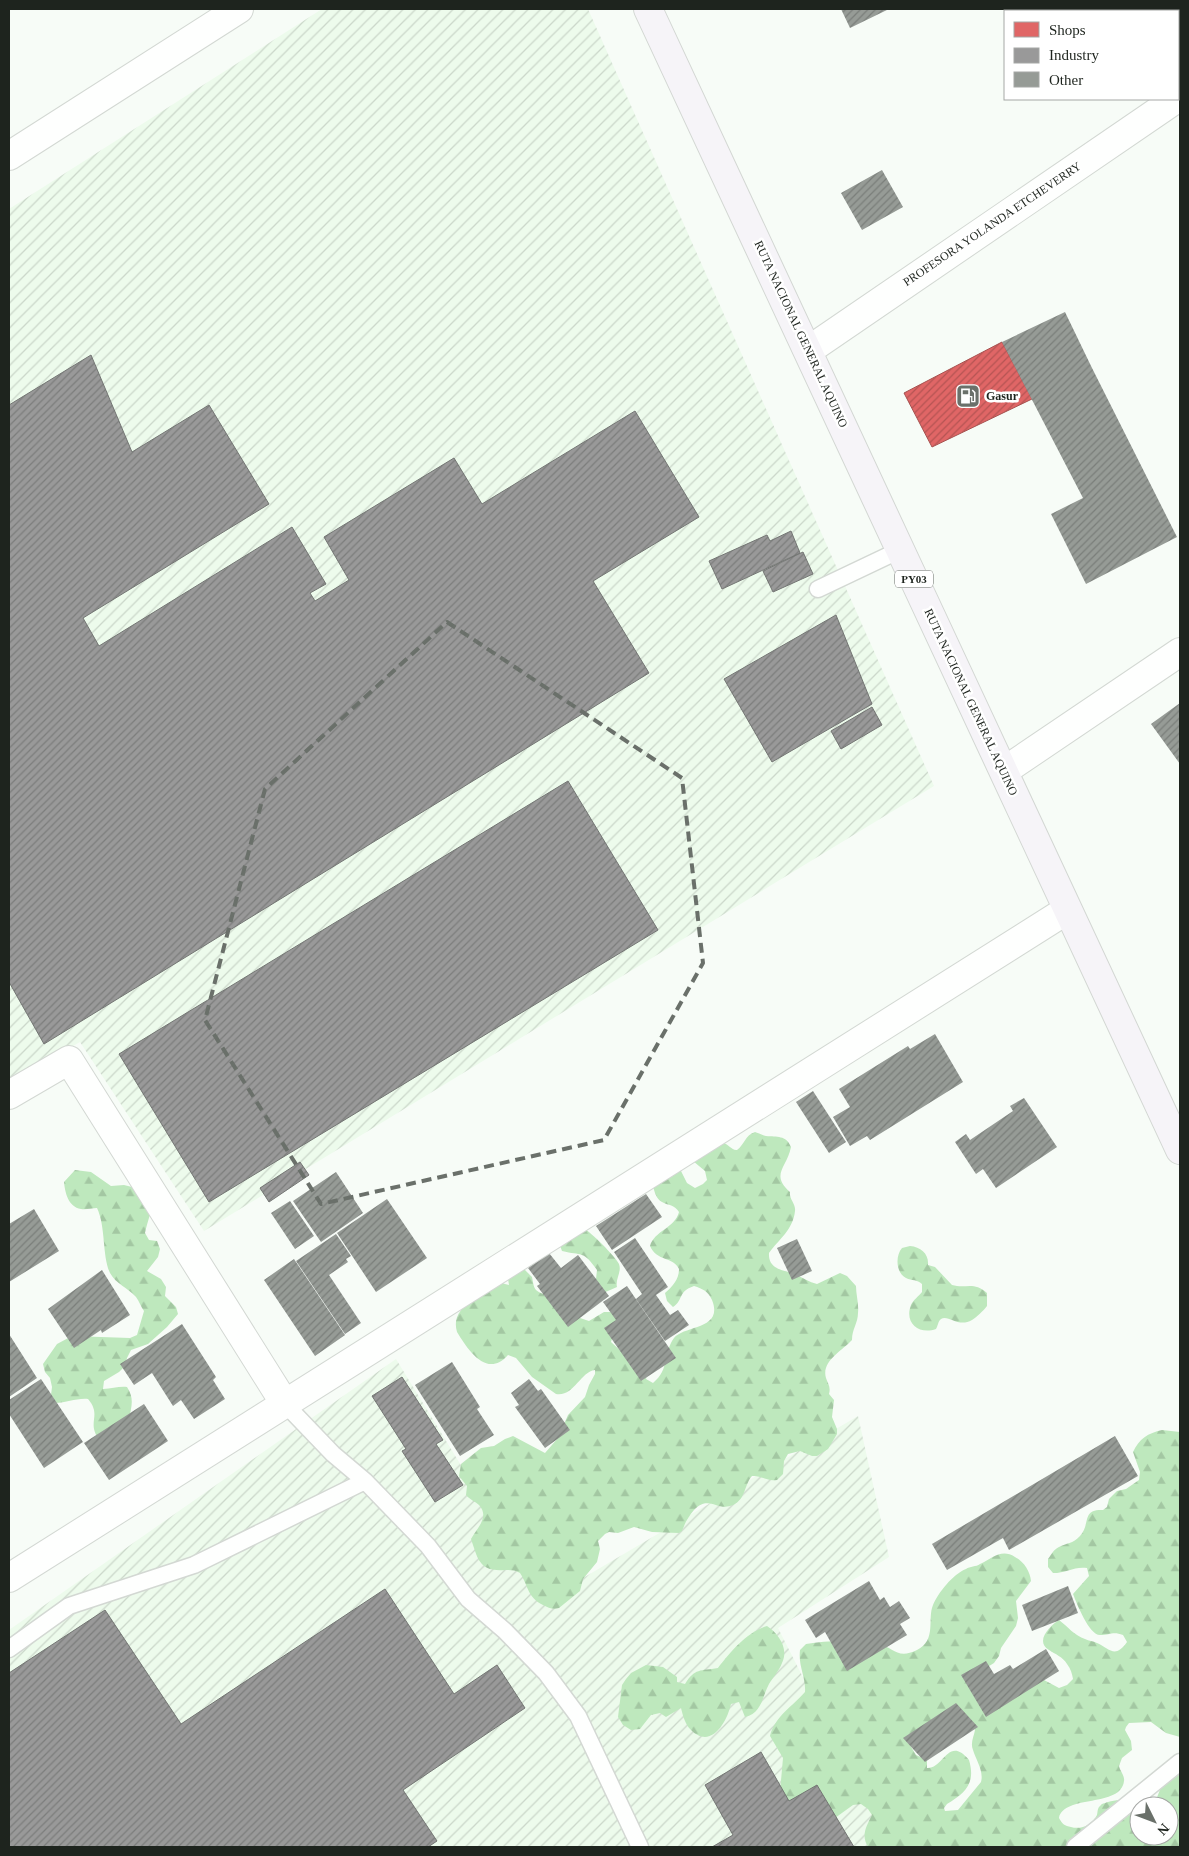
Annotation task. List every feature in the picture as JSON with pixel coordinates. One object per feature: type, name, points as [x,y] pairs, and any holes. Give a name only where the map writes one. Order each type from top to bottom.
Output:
[{"type":"highway","name":"RUTA NACIONAL GENERAL AQUINO","points":[[648,9],[809,350],[900,550],[1180,1150]]},
{"type":"street","points":[[9,156],[239,9]]},
{"type":"street","name":"PROFESORA YOLANDA ETCHEVERRY","points":[[809,350],[1174,100]]},
{"type":"street","points":[[1004,771],[1180,652]]},
{"type":"street","points":[[9,1578],[1067,910]]},
{"type":"street","points":[[9,1096],[69,1060],[284,1404]]},
{"type":"lane","points":[[818,589],[900,550]]},
{"type":"lane","points":[[284,1404],[333,1454],[365,1481],[428,1546],[468,1599],[504,1631],[546,1673],[578,1716],[640,1847]]},
{"type":"lane","points":[[9,1649],[69,1606],[194,1565],[365,1481]]},
{"type":"lane","points":[[1075,1847],[1180,1762]]},
{"type":"highlighted area","points":[[447,622],[682,778],[703,963],[604,1140],[321,1204],[205,1020],[265,789]]},
{"type":"shaded area","points":[[322,9],[588,9],[934,786],[204,1231],[80,1042],[9,1083],[9,209]]},
{"type":"shaded area","points":[[396,1359],[544,1601],[858,1416],[889,1557],[778,1628],[889,1847],[9,1847],[9,1630]]},
{"type":"green space","points":[[755,1132],[787,1140],[791,1147],[780,1175],[784,1186],[790,1192],[795,1211],[794,1218],[789,1229],[769,1253],[771,1263],[778,1268],[817,1284],[840,1273],[847,1276],[856,1286],[858,1317],[852,1340],[829,1361],[825,1372],[829,1394],[834,1400],[832,1417],[837,1434],[828,1449],[817,1456],[800,1451],[788,1454],[784,1461],[783,1474],[777,1480],[752,1476],[743,1496],[733,1505],[727,1507],[704,1503],[699,1505],[690,1515],[682,1531],[679,1533],[652,1532],[634,1527],[618,1533],[609,1532],[605,1534],[598,1541],[600,1549],[597,1562],[583,1579],[580,1591],[559,1608],[547,1607],[534,1599],[520,1573],[513,1570],[490,1569],[481,1563],[471,1539],[483,1518],[482,1509],[466,1495],[467,1486],[459,1476],[461,1464],[481,1448],[494,1446],[513,1436],[545,1453],[558,1438],[568,1415],[585,1397],[595,1370],[585,1375],[568,1392],[556,1394],[532,1377],[516,1358],[508,1355],[500,1362],[493,1364],[486,1363],[472,1354],[457,1332],[456,1323],[458,1315],[477,1296],[501,1283],[509,1285],[508,1279],[523,1268],[532,1277],[535,1288],[538,1291],[544,1294],[544,1296],[547,1295],[580,1318],[589,1321],[604,1312],[613,1312],[618,1319],[611,1342],[647,1375],[646,1379],[653,1383],[662,1372],[668,1349],[674,1338],[708,1322],[713,1317],[714,1310],[709,1294],[703,1289],[694,1286],[683,1293],[679,1302],[673,1307],[667,1301],[665,1293],[675,1282],[679,1269],[673,1262],[657,1255],[650,1246],[652,1241],[673,1222],[679,1212],[673,1206],[660,1201],[653,1187],[680,1169],[687,1183],[695,1188],[703,1184],[707,1180],[705,1171],[693,1161],[723,1143],[737,1150],[749,1135]]},
{"type":"green space","points":[[75,1170],[91,1172],[111,1186],[124,1185],[140,1189],[150,1207],[145,1233],[149,1240],[157,1241],[160,1249],[158,1257],[147,1271],[161,1279],[166,1287],[165,1296],[176,1307],[178,1314],[148,1344],[131,1350],[125,1366],[104,1381],[103,1389],[127,1387],[132,1399],[129,1420],[98,1438],[94,1427],[94,1410],[88,1399],[55,1403],[51,1395],[50,1378],[45,1372],[43,1364],[57,1344],[72,1336],[130,1338],[137,1335],[144,1311],[136,1297],[115,1280],[110,1273],[106,1258],[102,1224],[97,1208],[77,1208],[68,1198],[64,1182]]},
{"type":"green space","points":[[583,1228],[602,1244],[619,1264],[620,1270],[617,1287],[601,1294],[596,1279],[597,1270],[588,1259],[582,1255],[562,1251],[559,1243]]},
{"type":"green space","points":[[910,1246],[924,1252],[928,1265],[935,1267],[952,1285],[974,1286],[987,1293],[987,1306],[982,1312],[972,1320],[962,1323],[944,1318],[940,1320],[936,1329],[924,1330],[915,1326],[911,1322],[909,1311],[912,1303],[922,1292],[922,1284],[903,1276],[898,1268],[898,1255],[900,1251],[902,1248]]},
{"type":"green space","points":[[1162,1430],[1180,1432],[1180,1737],[1166,1733],[1151,1722],[1129,1723],[1125,1730],[1131,1741],[1132,1750],[1122,1758],[1119,1766],[1124,1779],[1121,1789],[1113,1795],[1071,1806],[1063,1811],[1059,1818],[1065,1825],[1079,1828],[1092,1822],[1101,1805],[1107,1802],[1129,1801],[1129,1846],[1179,1846],[1179,1796],[1158,1796],[1161,1787],[1180,1764],[1180,1847],[868,1847],[865,1839],[866,1827],[872,1815],[861,1804],[853,1805],[835,1818],[809,1826],[780,1792],[783,1758],[770,1736],[780,1717],[805,1692],[800,1650],[806,1644],[842,1641],[878,1644],[905,1654],[917,1650],[927,1641],[933,1605],[946,1584],[961,1571],[997,1555],[1005,1554],[1015,1557],[1024,1564],[1031,1581],[1016,1601],[1018,1618],[1016,1626],[1001,1648],[999,1656],[994,1663],[976,1678],[1044,1680],[1059,1688],[1067,1685],[1073,1679],[1072,1673],[1063,1659],[1049,1650],[1043,1642],[1048,1629],[1056,1622],[1059,1620],[1078,1636],[1112,1651],[1119,1650],[1127,1642],[1123,1635],[1120,1634],[1096,1634],[1084,1618],[1073,1594],[1089,1576],[1087,1568],[1053,1573],[1048,1567],[1048,1559],[1057,1548],[1072,1542],[1080,1536],[1092,1512],[1103,1510],[1107,1507],[1109,1499],[1117,1491],[1126,1489],[1139,1480],[1140,1472],[1133,1452],[1141,1440],[1148,1435]],"holes":[[[973,1726],[975,1730],[972,1747],[981,1770],[981,1782],[958,1810],[945,1811],[944,1808],[947,1804],[964,1792],[970,1782],[971,1768],[969,1760],[962,1753],[956,1751],[946,1755],[933,1767],[927,1768],[927,1760],[916,1755],[910,1745]]]},
{"type":"green space","points":[[767,1626],[782,1642],[784,1658],[769,1684],[761,1704],[751,1715],[745,1717],[739,1702],[731,1704],[722,1725],[717,1731],[705,1737],[698,1735],[689,1728],[684,1720],[681,1708],[666,1717],[660,1713],[651,1715],[640,1729],[631,1730],[623,1725],[618,1717],[622,1685],[631,1673],[646,1665],[663,1667],[677,1677],[677,1682],[685,1684],[695,1673],[718,1668],[746,1638]]},
{"type":"building: Shops","name":"Gasur","points":[[1002,342],[1032,399],[932,447],[904,393]]},
{"type":"building: Industry","points":[[91,355],[132,452],[209,405],[269,504],[83,618],[99,646],[292,527],[326,584],[310,593],[315,601],[349,580],[324,537],[454,458],[482,504],[635,411],[699,517],[593,581],[649,673],[44,1044],[9,982],[9,405]]},
{"type":"building: Industry","points":[[791,531],[800,553],[722,589],[709,561],[767,535],[770,541]]},
{"type":"building: Industry","points":[[803,552],[813,574],[773,592],[763,571]]},
{"type":"building: Industry","points":[[836,615],[872,704],[772,762],[724,679]]},
{"type":"building: Industry","points":[[872,707],[882,725],[841,749],[831,731]]},
{"type":"building: Industry","points":[[568,781],[658,930],[209,1202],[119,1054]]},
{"type":"building: Industry","points":[[300,1162],[309,1175],[269,1202],[260,1188]]},
{"type":"building: Industry","points":[[402,1377],[443,1440],[436,1444],[463,1485],[435,1502],[402,1451],[406,1449],[372,1396]]},
{"type":"building: Industry","points":[[385,1589],[454,1694],[497,1665],[525,1708],[403,1790],[437,1841],[428,1847],[9,1847],[9,1673],[105,1610],[181,1724]]},
{"type":"building: Industry","points":[[761,1752],[789,1801],[817,1785],[854,1847],[712,1847],[733,1835],[705,1785]]},
{"type":"building: Other","points":[[841,9],[889,9],[850,28]]},
{"type":"building: Other","points":[[882,170],[903,207],[862,230],[841,193]]},
{"type":"building: Other","points":[[1065,312],[1177,537],[1086,584],[1051,514],[1083,498],[1002,342]]},
{"type":"building: Other","points":[[1180,703],[1180,764],[1151,724]]},
{"type":"building: Other","points":[[935,1034],[963,1082],[870,1140],[867,1136],[850,1146],[833,1117],[850,1107],[839,1089],[908,1046],[910,1049]]},
{"type":"building: Other","points":[[813,1091],[846,1142],[829,1153],[796,1102]]},
{"type":"building: Other","points":[[1024,1098],[1057,1147],[996,1188],[983,1169],[976,1174],[955,1142],[966,1134],[970,1140],[1013,1111],[1010,1106]]},
{"type":"building: Other","points":[[336,1172],[363,1213],[321,1242],[293,1201]]},
{"type":"building: Other","points":[[646,1194],[662,1217],[612,1250],[596,1226]]},
{"type":"building: Other","points":[[387,1199],[427,1258],[376,1292],[337,1233]]},
{"type":"building: Other","points":[[290,1201],[314,1236],[295,1249],[271,1213]]},
{"type":"building: Other","points":[[34,1209],[59,1251],[9,1282],[9,1224]]},
{"type":"building: Other","points":[[336,1234],[351,1256],[346,1259],[348,1262],[329,1275],[361,1323],[345,1334],[296,1261]]},
{"type":"building: Other","points":[[635,1238],[668,1287],[656,1295],[670,1315],[678,1310],[689,1325],[665,1341],[636,1299],[642,1294],[614,1252]]},
{"type":"building: Other","points":[[797,1239],[812,1271],[792,1280],[777,1248]]},
{"type":"building: Other","points":[[549,1253],[561,1268],[578,1255],[609,1296],[568,1327],[537,1286],[540,1284],[528,1268]]},
{"type":"building: Other","points":[[294,1259],[345,1335],[315,1356],[264,1280]]},
{"type":"building: Other","points":[[102,1270],[130,1315],[102,1333],[101,1330],[74,1348],[48,1309]]},
{"type":"building: Other","points":[[627,1286],[676,1358],[641,1381],[604,1328],[616,1320],[603,1302]]},
{"type":"building: Other","points":[[182,1324],[216,1377],[213,1380],[225,1399],[194,1419],[181,1400],[173,1406],[152,1373],[134,1385],[120,1364]]},
{"type":"building: Other","points":[[9,1334],[37,1378],[9,1397]]},
{"type":"building: Other","points":[[452,1362],[480,1407],[477,1409],[494,1435],[460,1456],[415,1385]]},
{"type":"building: Other","points":[[41,1379],[83,1442],[44,1468],[9,1414],[9,1400]]},
{"type":"building: Other","points":[[529,1379],[538,1391],[541,1389],[570,1430],[545,1448],[515,1407],[519,1405],[511,1393]]},
{"type":"building: Other","points":[[144,1404],[168,1441],[109,1480],[84,1443]]},
{"type":"building: Other","points":[[1115,1436],[1138,1476],[1009,1550],[1003,1538],[947,1570],[932,1544]]},
{"type":"building: Other","points":[[869,1581],[880,1600],[884,1597],[890,1607],[899,1601],[910,1618],[900,1624],[907,1635],[847,1671],[825,1632],[816,1638],[805,1620]]},
{"type":"building: Other","points":[[1068,1586],[1078,1613],[1032,1631],[1022,1605]]},
{"type":"building: Other","points":[[1046,1649],[1059,1671],[986,1717],[961,1675],[986,1661],[994,1674],[1010,1665],[1013,1669]]},
{"type":"building: Other","points":[[956,1703],[978,1727],[925,1762],[903,1738]]},
{"type":"place","name":"Gasur","points":[[968,396]]}]
